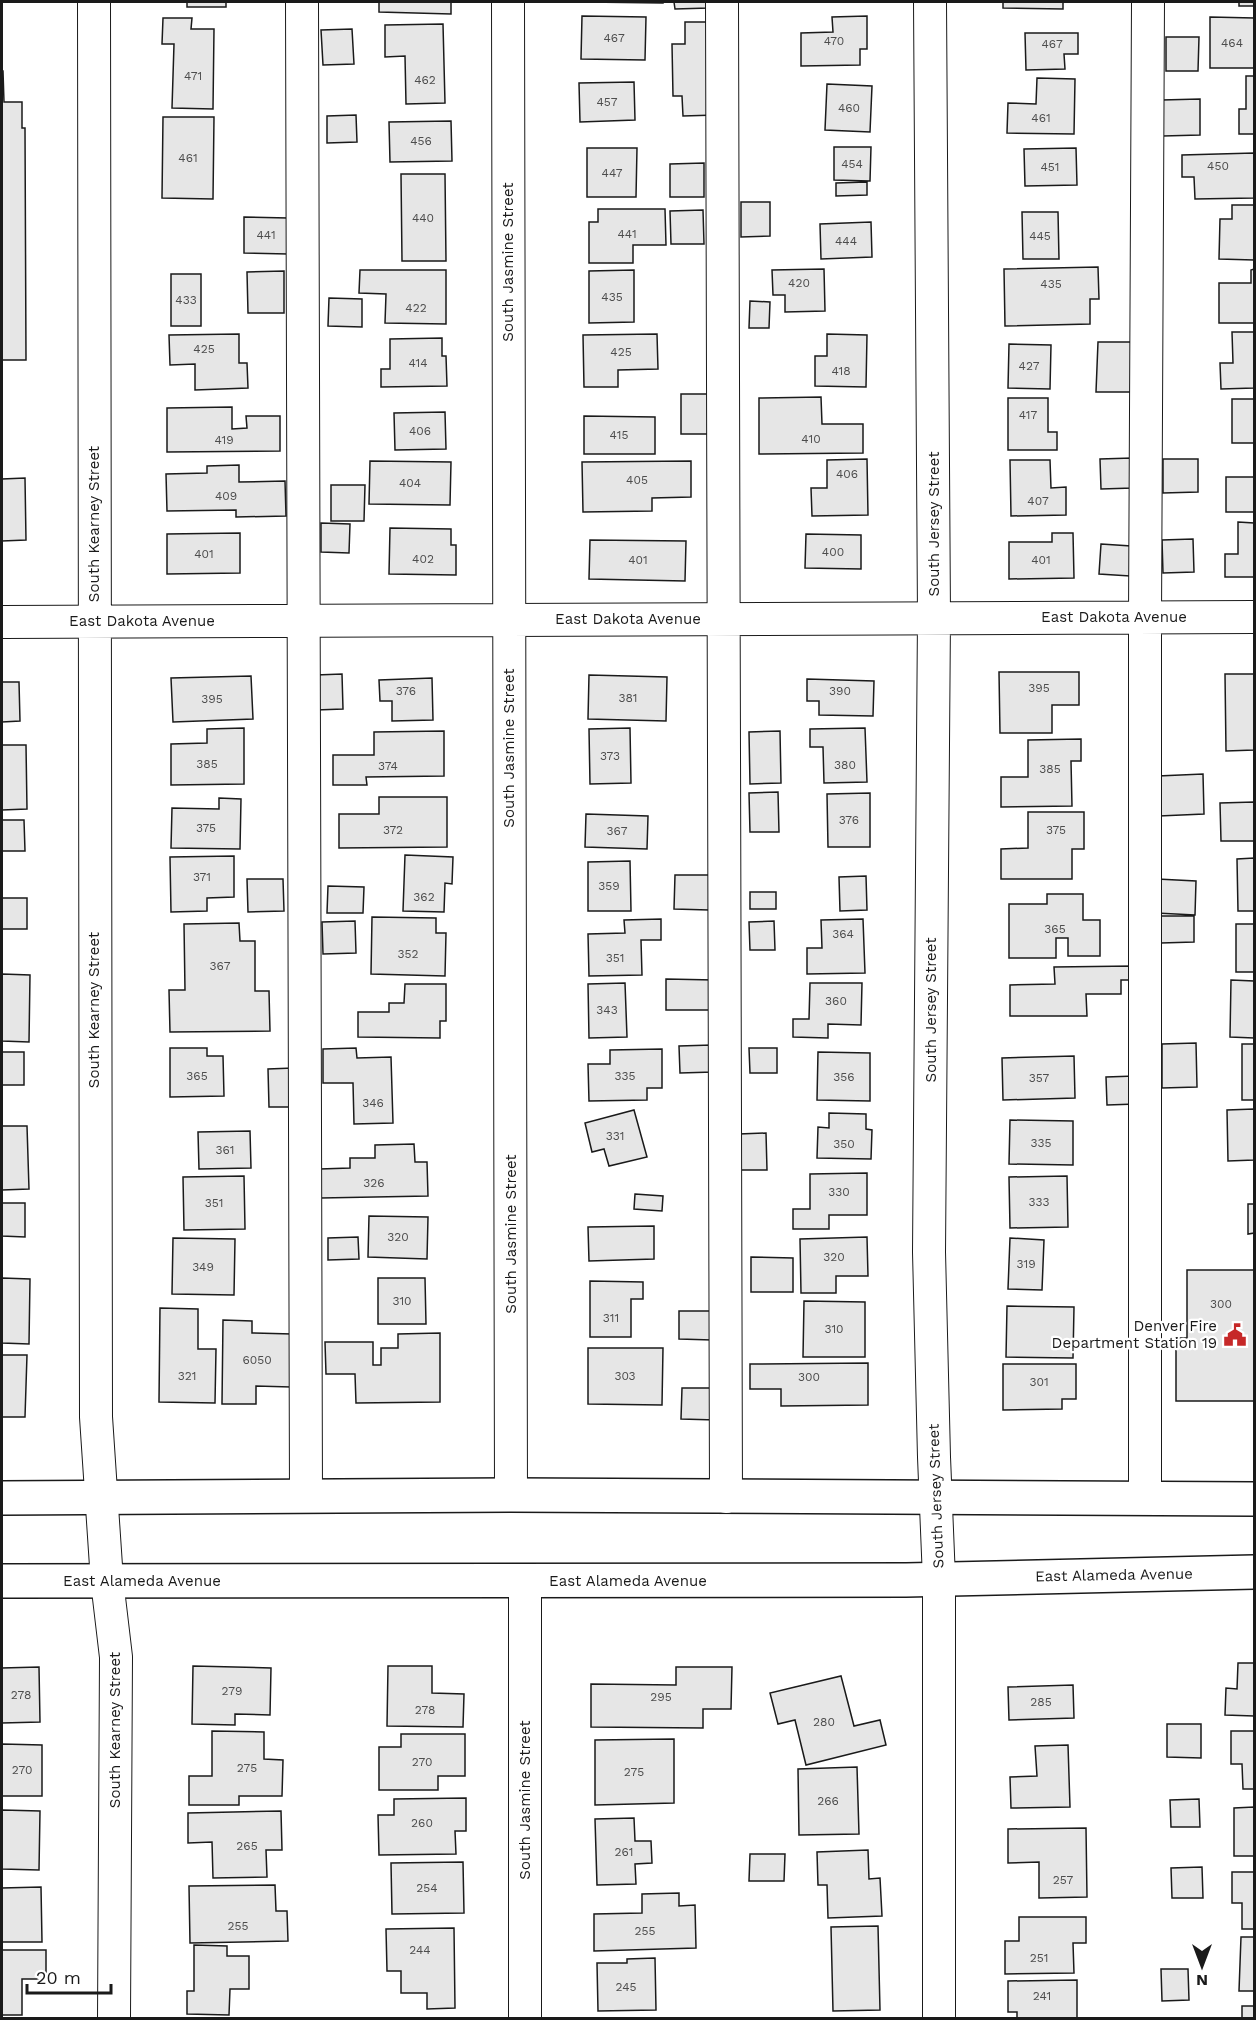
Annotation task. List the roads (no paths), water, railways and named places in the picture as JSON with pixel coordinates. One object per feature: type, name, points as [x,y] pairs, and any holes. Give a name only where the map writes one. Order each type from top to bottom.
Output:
[{"type":"main road","points":[[2,1498],[511,1495],[1254,1499]]},
{"type":"main road","name":"East Alameda Avenue","points":[[2,1581],[939,1579],[1254,1572]]},
{"type":"street","name":"South Kearney Street","points":[[94,2],[96,1417],[107,1581],[116,1657],[114,2019]]},
{"type":"street","points":[[302,2],[306,1496]]},
{"type":"street","name":"South Jasmine Street","points":[[508,2],[511,1495]]},
{"type":"street","points":[[722,2],[726,1497]]},
{"type":"street","name":"South Jersey Street","points":[[930,2],[934,617],[929,1252],[939,1579],[939,2019]]},
{"type":"street","points":[[1145,1498],[1148,2]]},
{"type":"street","name":"East Dakota Avenue","points":[[2,622],[1254,617]]},
{"type":"street","name":"South Jasmine Street","points":[[525,1581],[525,2019]]},
{"type":"place","name":"Denver Fire Department Station 19","points":[[1235,1335]]}]
